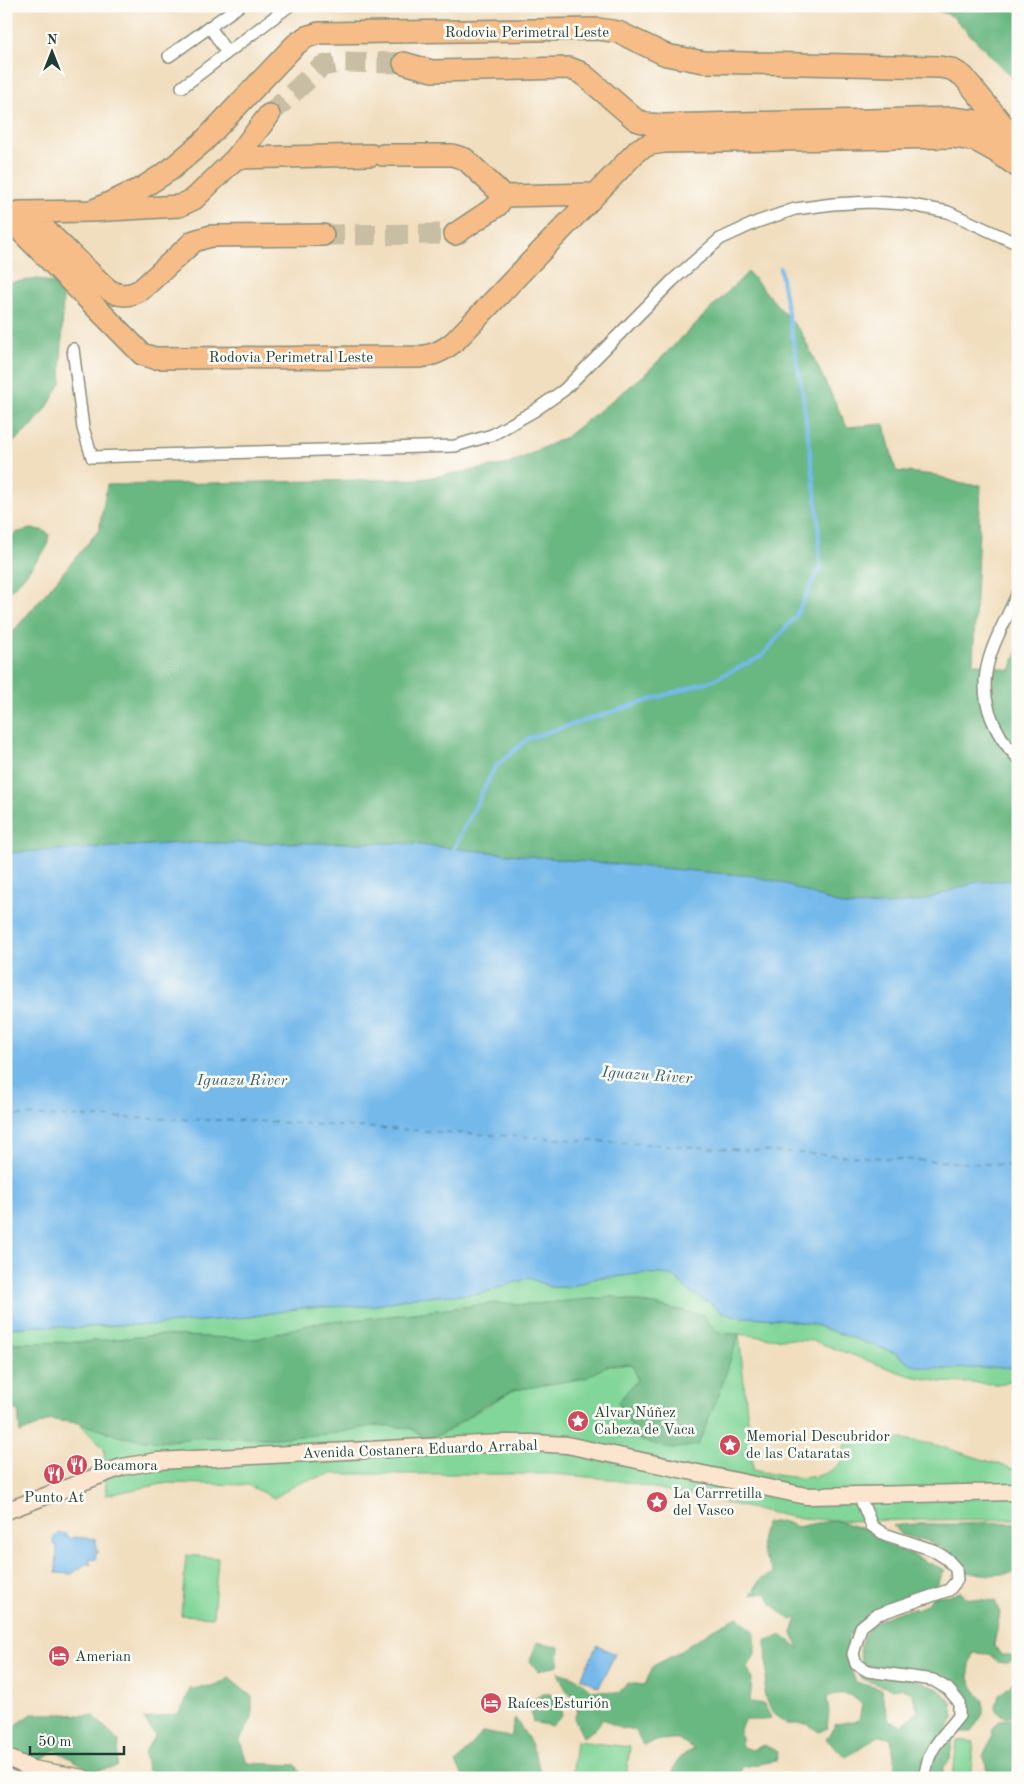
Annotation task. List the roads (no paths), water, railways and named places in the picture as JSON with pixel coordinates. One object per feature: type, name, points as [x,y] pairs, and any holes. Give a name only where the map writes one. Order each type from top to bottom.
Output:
[{"type":"highway","name":"Rodovia Perimetral Leste","points":[[92,211],[142,188],[170,170],[204,141],[295,45],[306,37],[319,33],[598,29],[618,32],[666,56],[704,62],[923,66],[951,69],[963,76],[1018,143]]},
{"type":"highway","name":"Rodovia Perimetral Leste","points":[[404,63],[432,71],[569,68],[579,72],[636,120],[650,124],[952,118],[976,121],[1018,143]]},
{"type":"highway","name":"Rodovia Perimetral Leste","points":[[17,212],[92,211],[179,206],[194,200],[232,161],[269,115]]},
{"type":"highway","name":"Rodovia Perimetral Leste","points":[[6,216],[142,354],[154,358],[419,357],[433,355],[444,350],[455,341],[640,149],[651,144],[664,142],[954,137],[975,140],[1018,166]]},
{"type":"highway","points":[[204,141],[232,161],[377,155],[452,155],[465,159],[504,196],[596,194]]},
{"type":"highway","points":[[455,234],[497,206],[504,196]]},
{"type":"highway","name":"Rodovia Perimetral Leste","points":[[17,212],[113,294],[122,296],[133,295],[142,289],[194,241],[211,236],[323,235]]},
{"type":"main road","name":"Avenida Costanera Eduardo Arrabal","points":[[6,1511],[122,1467],[157,1461],[501,1443],[567,1445],[806,1496],[1018,1492]]},
{"type":"main road","points":[[6,1757],[32,1769],[83,1778]]},
{"type":"street","points":[[169,56],[239,6]]},
{"type":"street","points":[[182,87],[289,6]]},
{"type":"street","points":[[210,27],[227,53]]},
{"type":"street","points":[[73,349],[83,428],[92,457],[455,446],[492,435],[534,411],[564,390],[673,280],[713,245],[720,239],[757,222],[795,209],[832,204],[906,204],[948,212],[1018,244]]},
{"type":"street","points":[[1018,593],[990,654],[984,679],[987,708],[1001,738],[1018,758]]},
{"type":"street","points":[[859,1495],[872,1526],[884,1534],[933,1550],[947,1559],[956,1569],[957,1580],[949,1590],[876,1615],[860,1627],[853,1654],[856,1664],[868,1672],[933,1680],[948,1689],[959,1702],[960,1716],[930,1753],[926,1764],[926,1778]]},
{"type":"water","name":"Iguazu River","points":[[187,843],[400,843],[752,876],[779,882],[844,906],[886,905],[921,901],[977,882],[1018,880],[1018,1367],[940,1369],[919,1367],[906,1361],[896,1353],[812,1324],[780,1319],[732,1316],[690,1292],[672,1275],[642,1273],[616,1277],[600,1277],[570,1287],[551,1287],[529,1278],[479,1294],[414,1297],[372,1306],[307,1307],[249,1317],[156,1325],[6,1328],[6,853]]},
{"type":"water","points":[[59,1533],[66,1534],[70,1539],[73,1537],[96,1539],[96,1550],[99,1552],[95,1554],[95,1560],[89,1559],[91,1565],[87,1563],[72,1574],[56,1573],[57,1546],[54,1544],[53,1539]]},
{"type":"water","points":[[597,1645],[615,1654],[599,1687],[581,1678]]},
{"type":"waterway","points":[[452,852],[495,767],[529,738],[713,680],[762,656],[795,617],[820,568],[818,515],[802,390],[780,268]]},
{"type":"tunnel","points":[[269,115],[322,66],[343,62],[404,63]]},
{"type":"tunnel","points":[[323,235],[455,234]]},
{"type":"place","name":"Alvar Núñez Cabeza de Vaca","points":[[578,1421]]},
{"type":"place","name":"Memorial Descubridor de las Cataratas","points":[[730,1445]]},
{"type":"place","name":"Bocamora","points":[[77,1465]]},
{"type":"place","name":"Punto At","points":[[54,1474]]},
{"type":"place","name":"La Carrretilla del Vasco","points":[[657,1502]]},
{"type":"place","name":"Amerian","points":[[59,1656]]},
{"type":"place","name":"Raíces Esturión","points":[[491,1703]]}]
